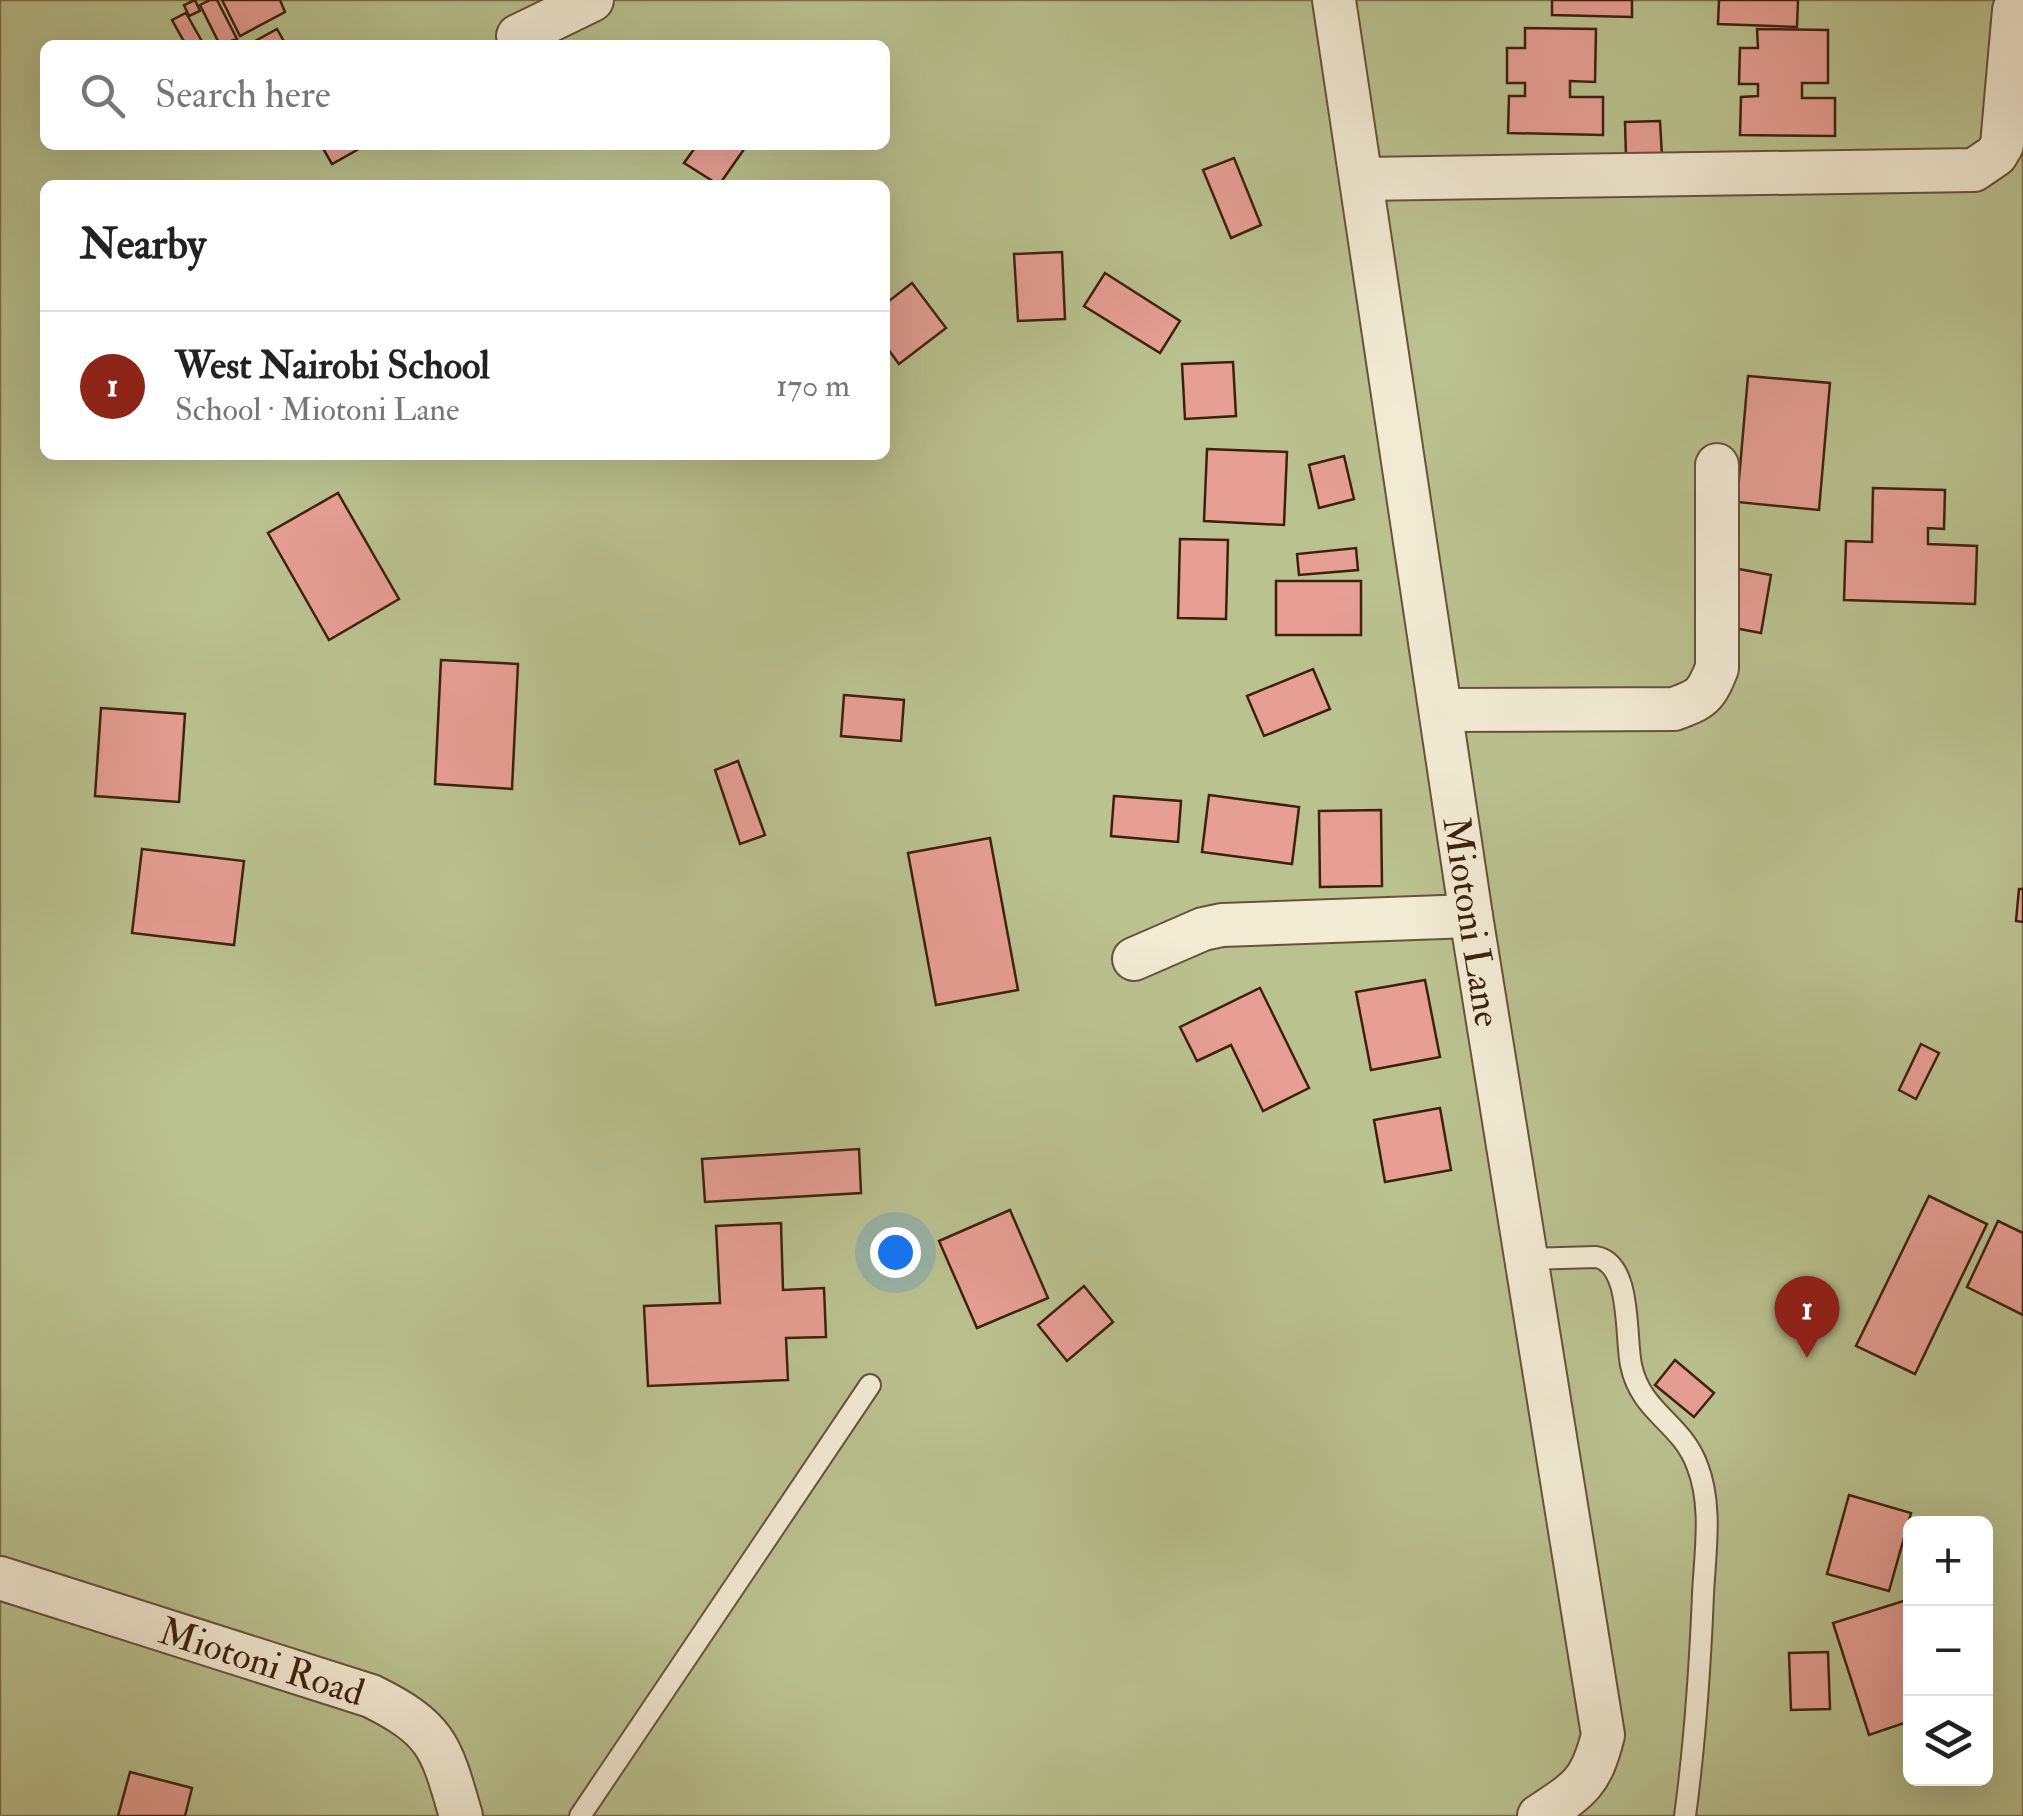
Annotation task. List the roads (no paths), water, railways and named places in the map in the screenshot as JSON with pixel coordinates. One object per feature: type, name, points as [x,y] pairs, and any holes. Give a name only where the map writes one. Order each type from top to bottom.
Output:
[{"type":"street","points":[[518,36],[592,0]]},
{"type":"street","name":"Miotoni Lane","points":[[1334,0],[1471,916],[1603,1735],[1594,1771],[1572,1795],[1540,1816]]},
{"type":"street","points":[[1362,178],[1974,170],[1996,156],[2002,144],[2014,10],[2022,0]]},
{"type":"street","points":[[1442,710],[1674,709],[1708,692],[1716,668],[1717,465]]},
{"type":"street","points":[[1134,959],[1203,929],[1222,925],[1471,916]]},
{"type":"street","name":"Miotoni Road","points":[[0,1578],[372,1696],[427,1730],[438,1746],[462,1816]]},
{"type":"lane","points":[[1526,1259],[1596,1257],[1607,1259],[1615,1267],[1639,1394],[1685,1439],[1698,1467],[1705,1494],[1706,1529],[1697,1724],[1686,1816]]},
{"type":"lane","points":[[580,1816],[870,1386]]},
{"type":"place","name":"West Nairobi School","points":[[1807,1358]]}]
